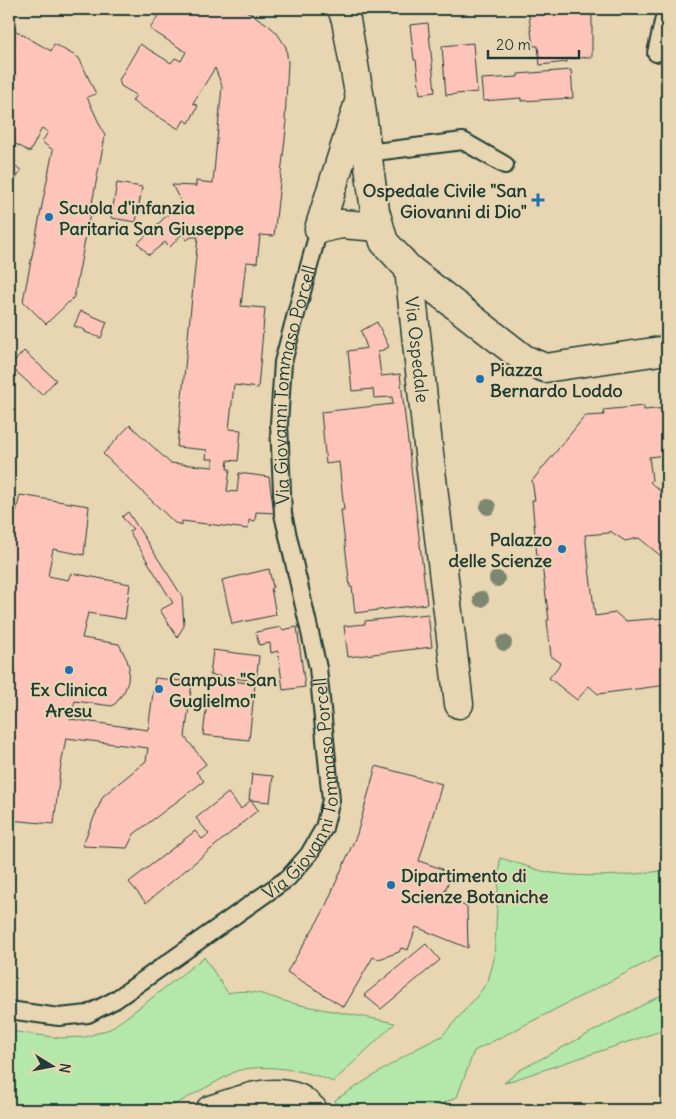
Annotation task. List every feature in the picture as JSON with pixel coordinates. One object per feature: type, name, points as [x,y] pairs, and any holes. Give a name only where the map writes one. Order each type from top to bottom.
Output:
[{"type":"street","points":[[342,9],[346,20],[360,99],[375,211],[379,227],[384,242],[409,269],[524,359],[545,368],[667,350]]},
{"type":"street","name":"Via Giovanni Tommaso Porcell","points":[[319,229],[360,99]]},
{"type":"street","points":[[319,229],[341,224],[379,227]]},
{"type":"street","name":"Via Ospedale","points":[[409,269],[459,704]]},
{"type":"street","points":[[210,1110],[258,1094],[299,1098],[313,1110]]},
{"type":"lane","points":[[656,53],[666,9]]},
{"type":"lane","points":[[367,153],[463,141],[505,165]]},
{"type":"lane","name":"Via Giovanni Tommaso Porcell","points":[[9,1010],[59,1017],[88,1014],[115,1000],[288,878],[309,854],[324,828],[331,800],[318,668],[283,514],[280,424],[283,362],[319,229]]},
{"type":"green space","points":[[500,858],[540,870],[566,875],[610,876],[667,870],[667,952],[474,1051],[457,1097],[436,1107],[405,1110],[339,1110],[335,1100],[414,1050],[442,1036],[488,981],[494,959]]},
{"type":"green space","points":[[204,957],[228,993],[246,991],[263,994],[296,1004],[395,1023],[333,1082],[311,1074],[285,1069],[247,1069],[236,1071],[165,1110],[9,1110],[9,1031],[60,1038],[85,1037],[110,1029]]},
{"type":"green space","points":[[667,992],[667,1029],[504,1083],[520,1070]]},
{"type":"building","points":[[162,9],[243,9],[267,24],[277,33],[286,47],[288,63],[285,120],[287,121],[274,236],[260,235],[257,263],[246,262],[241,306],[265,308],[258,388],[234,385],[229,429],[241,430],[238,461],[228,460],[227,469],[230,469],[227,491],[237,492],[239,473],[269,477],[274,513],[256,512],[255,521],[249,520],[248,529],[182,521],[182,525],[175,523],[103,454],[130,425],[170,463],[213,467],[213,459],[206,459],[207,450],[177,447],[198,237],[191,237],[187,240],[182,234],[170,247],[165,242],[149,255],[138,243],[181,202],[172,185],[196,186],[196,181],[213,183],[222,86],[215,68],[193,103],[198,106],[189,123],[184,120],[179,129],[132,101],[136,95],[121,86],[119,80],[140,44],[171,63],[175,58],[181,61],[186,52],[150,29]]},
{"type":"building","points":[[528,9],[592,9],[592,57],[567,59],[567,62],[540,65],[538,46],[533,46]]},
{"type":"building","points":[[428,23],[435,92],[420,94],[410,25]]},
{"type":"building","name":"Scuola d'infanzia Paritaria San Giuseppe","points":[[9,27],[51,51],[54,44],[79,58],[96,94],[87,97],[105,136],[74,297],[46,324],[23,301],[53,150],[42,142],[48,132],[42,128],[30,152],[9,140]]},
{"type":"building","points":[[473,43],[477,92],[446,95],[442,46]]},
{"type":"building","points":[[571,70],[573,98],[521,101],[521,98],[483,101],[481,79],[518,77],[518,74]]},
{"type":"building","points":[[9,163],[21,170],[9,192]]},
{"type":"building","points":[[117,183],[142,187],[136,222],[111,218]]},
{"type":"building","points":[[81,311],[107,322],[101,338],[74,326]]},
{"type":"building","points":[[377,322],[389,347],[378,352],[381,376],[400,374],[427,604],[355,613],[341,510],[344,510],[339,462],[326,464],[321,412],[393,404],[392,397],[374,398],[373,389],[352,391],[348,351],[367,348],[361,331]]},
{"type":"building","points":[[24,351],[56,380],[42,395],[10,366]]},
{"type":"building","name":"Palazzo delle Scienze","points":[[644,406],[644,410],[667,408],[667,472],[666,455],[649,457],[652,480],[650,482],[663,494],[667,509],[667,561],[639,538],[625,541],[610,531],[609,533],[585,535],[595,616],[616,613],[625,621],[663,618],[667,610],[667,685],[598,694],[589,686],[577,700],[549,678],[561,663],[551,656],[547,620],[549,620],[541,557],[537,557],[532,500],[535,500],[532,481],[585,416],[604,415],[603,410]]},
{"type":"building","name":"Ex Clinica Aresu","points":[[20,495],[89,506],[84,555],[53,549],[48,576],[68,580],[71,573],[130,584],[125,619],[88,613],[82,638],[119,644],[129,667],[125,690],[112,706],[75,701],[70,719],[148,730],[155,678],[192,682],[185,737],[206,764],[196,772],[204,781],[134,834],[127,848],[82,846],[103,796],[146,761],[148,748],[66,738],[54,824],[9,820],[9,510],[16,512]]},
{"type":"building","points":[[128,512],[182,596],[184,626],[177,637],[160,610],[173,603],[129,531],[133,529],[122,517]]},
{"type":"building","points":[[269,569],[276,615],[232,624],[222,580]]},
{"type":"building","points":[[428,614],[432,647],[348,657],[344,626],[365,624],[365,621]]},
{"type":"building","points":[[281,627],[282,630],[297,627],[305,687],[283,690],[278,651],[271,653],[270,643],[259,645],[256,632]]},
{"type":"building","points":[[213,650],[259,656],[256,681],[210,675]]},
{"type":"building","points":[[210,678],[255,684],[249,740],[203,735]]},
{"type":"building","name":"Dipartimento di Scienze Botaniche","points":[[376,766],[442,784],[419,861],[442,869],[451,875],[443,896],[467,907],[468,948],[416,927],[408,950],[401,948],[399,952],[379,959],[373,957],[344,1007],[287,972],[323,912],[357,834]]},
{"type":"building","points":[[252,774],[273,776],[270,802],[249,800]]},
{"type":"building","points":[[228,793],[241,809],[251,800],[258,810],[146,903],[129,882],[195,831],[202,839],[209,834],[196,818]]},
{"type":"building","points":[[426,944],[440,960],[381,1009],[364,995]]},
{"type":"place","name":"Ospedale Civile \"San Giovanni di Dio\"","points":[[538,200]]},
{"type":"place","name":"Scuola d'infanzia Paritaria San Giuseppe","points":[[49,217]]},
{"type":"place","name":"Piazza Bernardo Loddo","points":[[480,379]]},
{"type":"place","name":"Palazzo delle Scienze","points":[[562,549]]},
{"type":"place","name":"Ex Clinica Aresu","points":[[69,670]]},
{"type":"place","name":"Campus \"San Guglielmo\"","points":[[159,689]]},
{"type":"place","name":"Dipartimento di Scienze Botaniche","points":[[391,885]]}]
